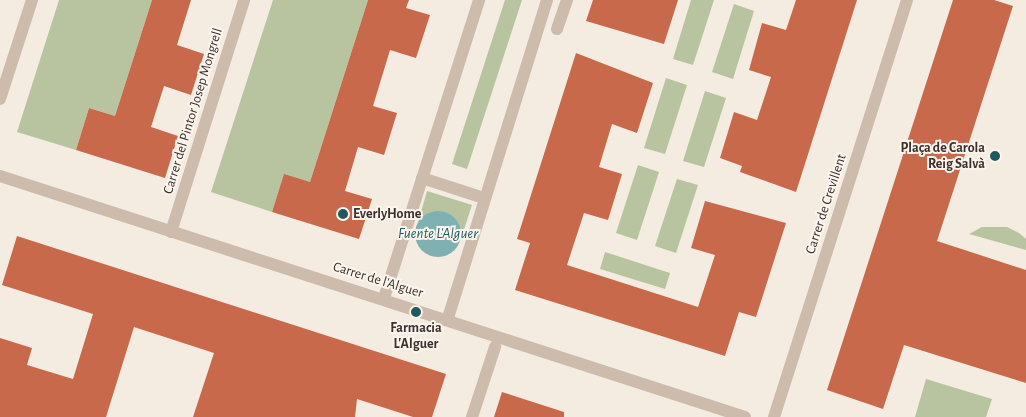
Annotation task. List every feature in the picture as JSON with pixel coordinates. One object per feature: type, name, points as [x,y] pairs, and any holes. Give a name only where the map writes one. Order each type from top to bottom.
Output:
[{"type":"street","points":[[0,98],[32,0]]},
{"type":"street","name":"Carrer del Pintor Josep Mongrell","points":[[171,232],[244,0]]},
{"type":"street","points":[[384,298],[479,0]]},
{"type":"street","points":[[448,318],[484,198],[548,0]]},
{"type":"street","points":[[558,29],[567,0]]},
{"type":"street","name":"Carrer de Crevillent","points":[[774,417],[907,0]]},
{"type":"street","name":"Carrer de l'Alguer","points":[[0,176],[171,232],[448,318],[745,417]]},
{"type":"street","points":[[422,178],[484,198]]},
{"type":"street","points":[[472,417],[495,347]]},
{"type":"green space","points":[[59,0],[152,0],[115,116],[89,108],[76,150],[17,132]]},
{"type":"green space","points":[[273,0],[368,0],[310,182],[284,175],[272,212],[211,192]]},
{"type":"green space","points":[[505,0],[522,0],[467,169],[452,164]]},
{"type":"green space","points":[[691,0],[714,0],[693,65],[673,59]]},
{"type":"green space","points":[[734,4],[754,11],[733,79],[712,72]]},
{"type":"green space","points":[[666,78],[687,85],[665,154],[644,148]]},
{"type":"green space","points":[[705,91],[726,98],[704,167],[683,161]]},
{"type":"green space","points":[[638,165],[659,172],[637,240],[616,233]]},
{"type":"green space","points":[[677,179],[698,185],[676,253],[655,246]]},
{"type":"green space","points":[[427,191],[472,205],[460,242],[462,234],[422,218],[417,226]]},
{"type":"green space","points":[[982,227],[1007,227],[1019,233],[1026,239],[1026,250],[969,234]]},
{"type":"green space","points":[[605,252],[670,273],[665,289],[600,269]]},
{"type":"green space","points":[[926,379],[992,399],[986,417],[915,417]]},
{"type":"water","name":"Fuente L'Alguer","points":[[434,211],[442,211],[451,215],[457,221],[461,234],[457,247],[451,253],[442,257],[434,257],[425,253],[419,247],[415,238],[415,230],[419,221],[425,215]]},
{"type":"building","points":[[152,0],[191,0],[177,45],[204,54],[191,95],[164,86],[151,127],[178,136],[165,178],[76,150],[89,108],[115,116]]},
{"type":"building","points":[[368,0],[409,0],[406,8],[430,15],[416,58],[390,50],[373,106],[397,113],[384,155],[358,147],[345,191],[372,199],[359,239],[272,212],[284,174],[310,182]]},
{"type":"building","points":[[593,0],[678,0],[664,44],[586,21]]},
{"type":"building","points":[[796,0],[857,0],[796,192],[740,172],[742,166],[720,158],[734,112],[757,120],[771,77],[749,70],[762,23],[786,30]]},
{"type":"building","points":[[953,0],[994,0],[1013,6],[937,241],[1026,270],[1026,383],[904,345],[883,409],[827,390]]},
{"type":"building","points":[[576,53],[653,83],[637,133],[612,124],[599,167],[622,174],[608,220],[584,213],[567,265],[698,307],[715,255],[691,248],[705,201],[786,223],[756,317],[739,312],[725,356],[515,290],[530,243],[517,239]]},
{"type":"building","points":[[17,236],[446,374],[432,417],[413,417],[357,399],[355,417],[193,417],[214,353],[134,327],[106,417],[0,417],[0,338],[32,348],[27,365],[73,379],[93,314],[2,285]]},
{"type":"building","points":[[502,392],[564,412],[564,417],[494,417]]},
{"type":"place","name":"Plaça de Carola Reig Salvà","points":[[995,156]]},
{"type":"place","name":"EverlyHome","points":[[343,214]]},
{"type":"place","name":"Farmacia L'Alguer","points":[[416,312]]}]
